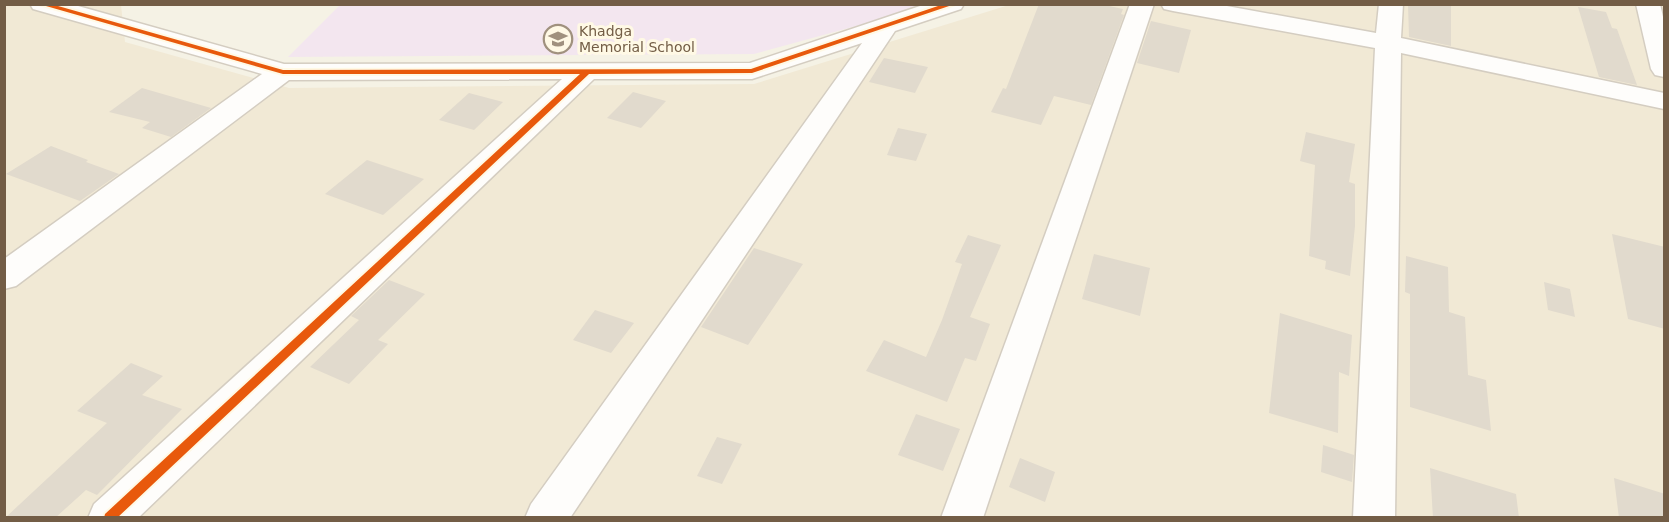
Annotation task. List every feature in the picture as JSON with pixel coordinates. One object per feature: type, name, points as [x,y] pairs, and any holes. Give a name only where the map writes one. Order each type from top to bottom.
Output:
[{"type":"street","points":[[42,4],[284,72],[752,71],[952,4]]},
{"type":"street","points":[[962,518],[1142,4]]},
{"type":"street","points":[[1173,4],[1388,43],[1665,100]]},
{"type":"street","points":[[1374,518],[1391,4]]},
{"type":"street","points":[[1648,4],[1665,69]]},
{"type":"street","points":[[546,518],[885,28]]},
{"type":"street","points":[[4,277],[284,72]]},
{"type":"street","points":[[109,518],[587,72]]},
{"type":"shaded area","points":[[4,5],[121,5],[125,42],[289,88],[754,84],[1009,5],[1664,5],[1664,517],[5,517]]},
{"type":"shaded area","name":"Khadga Memorial School","points":[[340,5],[933,5],[754,54],[288,57]]},
{"type":"building","points":[[1039,4],[1100,4],[1123,9],[1121,14],[1124,15],[1091,105],[1054,96],[1041,125],[991,112],[1003,88],[1006,89]]},
{"type":"building","points":[[1408,4],[1451,4],[1451,46],[1409,37]]},
{"type":"building","points":[[1578,7],[1606,12],[1612,28],[1617,29],[1637,85],[1599,77]]},
{"type":"building","points":[[1151,21],[1191,30],[1179,73],[1137,63]]},
{"type":"building","points":[[884,58],[928,67],[915,93],[869,82]]},
{"type":"building","points":[[142,88],[211,108],[171,137],[142,128],[150,122],[109,112]]},
{"type":"building","points":[[633,92],[666,101],[641,128],[607,118]]},
{"type":"building","points":[[469,93],[503,102],[474,130],[439,120]]},
{"type":"building","points":[[898,128],[927,134],[916,161],[887,155]]},
{"type":"building","points":[[1306,132],[1355,144],[1349,182],[1355,184],[1355,226],[1350,276],[1325,269],[1326,261],[1309,256],[1315,165],[1300,161]]},
{"type":"building","points":[[51,146],[119,174],[80,201],[6,174]]},
{"type":"building","points":[[367,160],[424,179],[383,215],[325,194]]},
{"type":"building","points":[[1612,234],[1665,247],[1665,329],[1628,319]]},
{"type":"building","points":[[968,235],[1001,245],[970,317],[990,324],[976,361],[965,358],[947,402],[866,371],[884,340],[926,357],[962,264],[955,262]]},
{"type":"building","points":[[754,248],[803,264],[748,345],[701,327]]},
{"type":"building","points":[[1094,254],[1150,268],[1140,316],[1082,299]]},
{"type":"building","points":[[1406,256],[1448,267],[1449,312],[1465,317],[1468,375],[1486,380],[1491,431],[1410,407],[1410,294],[1405,292]]},
{"type":"building","points":[[389,280],[425,294],[378,340],[388,344],[349,384],[310,367],[359,320],[351,316]]},
{"type":"building","points":[[1544,282],[1570,289],[1575,317],[1548,310]]},
{"type":"building","points":[[595,310],[634,323],[611,353],[573,340]]},
{"type":"building","points":[[1280,313],[1352,335],[1349,376],[1339,372],[1338,433],[1269,413]]},
{"type":"building","points":[[131,363],[163,376],[142,395],[182,409],[97,495],[86,490],[55,518],[5,518],[107,423],[77,411]]},
{"type":"building","points":[[916,414],[960,429],[943,471],[898,455]]},
{"type":"building","points":[[717,437],[742,444],[722,484],[697,476]]},
{"type":"building","points":[[1323,445],[1354,455],[1352,482],[1321,472]]},
{"type":"building","points":[[1020,458],[1055,472],[1045,502],[1009,487]]},
{"type":"building","points":[[1430,468],[1516,494],[1519,518],[1433,518]]},
{"type":"building","points":[[1614,478],[1665,494],[1665,518],[1619,518]]},
{"type":"cycle path","points":[[42,4],[283,72],[752,71],[952,4]]},
{"type":"cycle path","points":[[109,518],[587,71]]},
{"type":"place","name":"Khadga Memorial School","points":[[558,39]]}]
